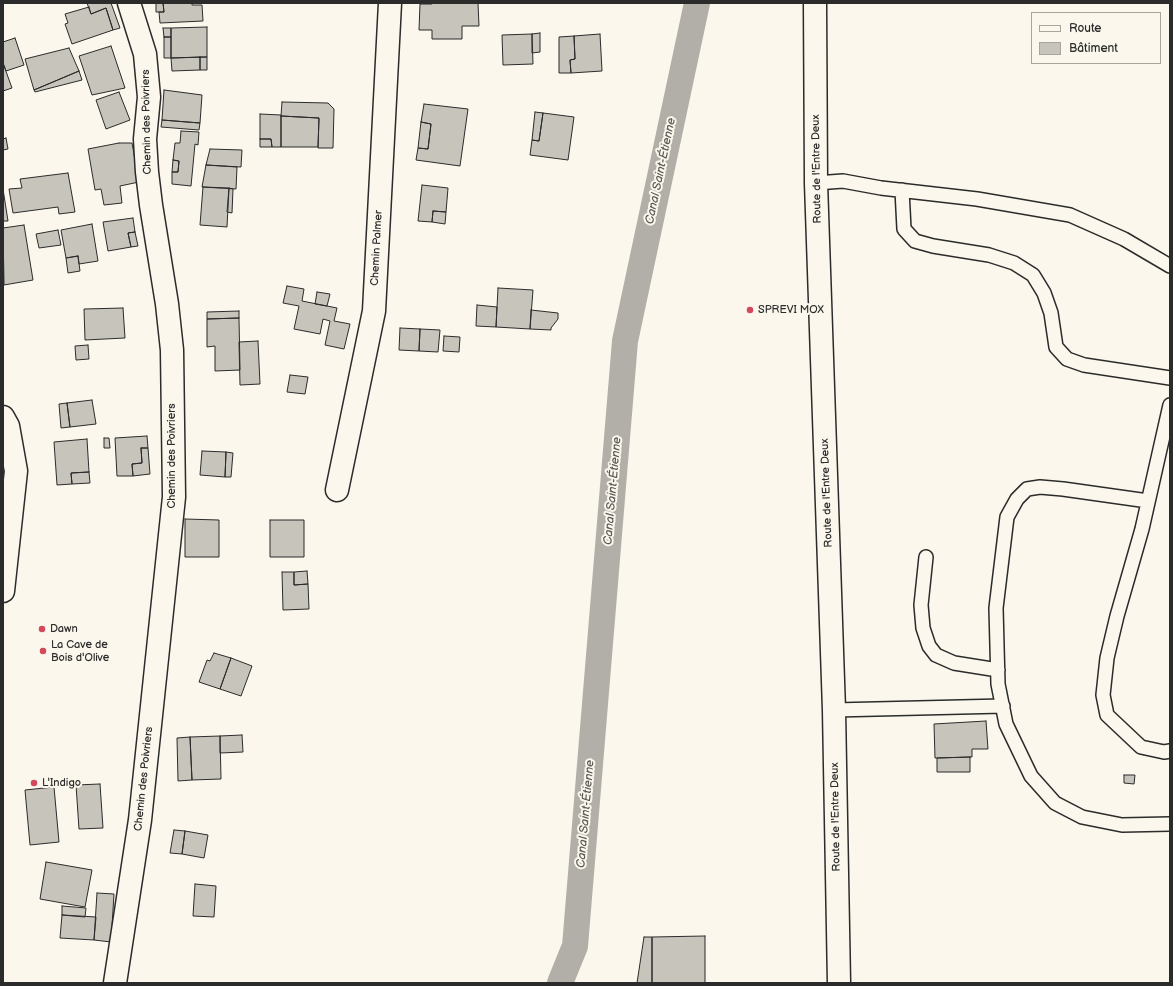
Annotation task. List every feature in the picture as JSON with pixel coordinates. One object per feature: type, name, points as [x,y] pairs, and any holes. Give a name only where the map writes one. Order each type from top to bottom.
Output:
[{"type":"street","name":"Chemin des Poivriers","points":[[115,983],[140,820],[174,496],[172,350],[167,304],[147,172],[146,139],[149,97],[145,54],[128,3]]},
{"type":"street","name":"Chemin Palmer","points":[[337,490],[374,311],[390,3]]},
{"type":"street","name":"Route de l'Entre Deux","points":[[815,3],[816,183],[834,710],[839,983]]},
{"type":"street","points":[[3,417],[8,426],[10,471],[3,591]]},
{"type":"lane","points":[[816,183],[843,181],[977,199],[1070,215],[1124,239],[1170,266]]},
{"type":"lane","points":[[902,190],[904,229],[914,240],[933,246],[989,255],[1014,263],[1033,275],[1044,293],[1051,313],[1056,347],[1067,359],[1084,365],[1170,378]]},
{"type":"lane","points":[[1170,405],[1142,529],[1117,616],[1109,651],[1103,694],[1107,715],[1141,747],[1164,752],[1170,751]]},
{"type":"lane","points":[[1148,501],[1040,486],[1027,489],[1017,499],[1007,517],[996,608],[998,684],[1006,724],[1031,776],[1054,803],[1082,818],[1122,825],[1170,824]]},
{"type":"lane","points":[[926,557],[921,605],[924,628],[929,646],[936,654],[954,663],[998,670]]},
{"type":"lane","points":[[834,710],[1003,706]]},
{"type":"building","points":[[87,3],[111,3],[120,28],[113,30],[106,8],[91,14]]},
{"type":"building","points":[[156,3],[163,3],[164,12],[156,12]]},
{"type":"building","points":[[163,3],[192,3],[192,5],[202,5],[203,21],[160,23],[159,12],[164,12]]},
{"type":"building","points":[[478,3],[479,26],[462,26],[462,39],[432,39],[432,30],[419,30],[420,4]]},
{"type":"building","points":[[89,7],[91,14],[106,8],[113,30],[72,44],[65,24],[68,23],[65,14]]},
{"type":"building","points":[[207,27],[207,57],[171,58],[171,28]]},
{"type":"building","points":[[163,28],[171,28],[171,37],[164,37]]},
{"type":"building","points":[[540,33],[540,52],[532,53],[532,34]]},
{"type":"building","points":[[532,34],[533,64],[503,65],[502,35]]},
{"type":"building","points":[[600,34],[602,71],[571,73],[570,60],[575,59],[574,36]]},
{"type":"building","points":[[574,36],[575,59],[570,60],[571,73],[559,73],[559,37]]},
{"type":"building","points":[[164,37],[171,37],[171,58],[164,58]]},
{"type":"building","points":[[15,38],[24,65],[6,71],[3,63],[3,42]]},
{"type":"building","points":[[111,46],[125,88],[92,95],[79,56]]},
{"type":"building","points":[[69,48],[79,71],[34,90],[25,59]]},
{"type":"building","points":[[200,57],[200,70],[172,71],[171,58]]},
{"type":"building","points":[[200,57],[207,57],[207,70],[200,70]]},
{"type":"building","points":[[3,63],[12,88],[3,91]]},
{"type":"building","points":[[79,71],[82,80],[35,92],[34,90]]},
{"type":"building","points":[[164,90],[202,95],[200,123],[162,120]]},
{"type":"building","points":[[119,92],[130,120],[106,129],[96,100]]},
{"type":"building","points":[[282,102],[328,103],[334,109],[333,148],[318,148],[319,118],[281,116]]},
{"type":"building","points":[[424,104],[468,109],[460,166],[416,160],[418,148],[428,149],[431,124],[421,122]]},
{"type":"building","points":[[535,112],[543,113],[539,141],[532,140]]},
{"type":"building","points":[[543,113],[574,117],[568,160],[530,155],[532,140],[539,141]]},
{"type":"building","points":[[260,114],[281,115],[281,147],[272,147],[271,139],[260,139]]},
{"type":"building","points":[[281,116],[319,118],[318,147],[281,147]]},
{"type":"building","points":[[162,120],[200,123],[199,130],[161,127]]},
{"type":"building","points":[[421,122],[431,124],[428,149],[418,148]]},
{"type":"building","points":[[181,131],[199,132],[198,145],[195,144],[191,186],[172,184],[172,172],[178,172],[179,161],[173,160],[175,143],[180,143]]},
{"type":"building","points":[[6,138],[8,149],[3,150],[3,139]]},
{"type":"building","points":[[260,139],[271,139],[272,147],[260,147]]},
{"type":"building","points":[[119,143],[132,143],[139,182],[120,186],[122,203],[104,205],[101,189],[95,190],[88,149]]},
{"type":"building","points":[[210,149],[242,150],[241,167],[206,165]]},
{"type":"building","points":[[173,160],[179,161],[178,172],[172,172]]},
{"type":"building","points":[[206,165],[237,167],[236,189],[202,187]]},
{"type":"building","points":[[68,173],[75,212],[59,214],[58,207],[13,213],[9,189],[22,188],[20,179]]},
{"type":"building","points":[[422,185],[448,188],[446,212],[433,211],[432,222],[418,221]]},
{"type":"building","points":[[203,187],[229,188],[227,227],[200,225]]},
{"type":"building","points":[[229,188],[233,189],[232,213],[227,212]]},
{"type":"building","points":[[3,189],[8,221],[3,221]]},
{"type":"building","points":[[433,211],[446,212],[445,224],[432,222]]},
{"type":"building","points":[[133,218],[135,232],[128,233],[131,247],[108,251],[103,222]]},
{"type":"building","points":[[92,224],[98,261],[79,264],[78,256],[66,258],[61,230]]},
{"type":"building","points":[[24,225],[33,280],[4,285],[3,228]]},
{"type":"building","points":[[58,230],[61,245],[39,248],[36,234]]},
{"type":"building","points":[[135,232],[138,246],[131,247],[128,233]]},
{"type":"building","points":[[78,256],[80,271],[68,273],[66,258]]},
{"type":"building","points":[[287,286],[304,289],[302,301],[337,308],[334,321],[350,324],[344,349],[325,345],[330,321],[323,319],[320,334],[294,329],[299,306],[283,303]]},
{"type":"building","points":[[498,288],[533,290],[530,329],[496,327]]},
{"type":"building","points":[[317,292],[330,294],[327,306],[315,304]]},
{"type":"building","points":[[477,305],[497,307],[496,327],[476,326]]},
{"type":"building","points":[[123,308],[125,338],[85,340],[84,309]]},
{"type":"building","points":[[531,310],[558,313],[558,319],[551,330],[530,329]]},
{"type":"building","points":[[239,311],[239,318],[207,319],[207,312]]},
{"type":"building","points":[[239,318],[240,370],[215,371],[215,346],[207,347],[207,319]]},
{"type":"building","points":[[400,328],[420,329],[419,351],[399,350]]},
{"type":"building","points":[[420,329],[440,330],[438,352],[419,351]]},
{"type":"building","points":[[444,336],[460,337],[459,352],[443,351]]},
{"type":"building","points":[[258,341],[260,384],[240,385],[239,342]]},
{"type":"building","points":[[88,345],[89,359],[76,360],[75,346]]},
{"type":"building","points":[[290,375],[308,377],[305,394],[287,392]]},
{"type":"building","points":[[92,400],[96,424],[70,427],[67,403]]},
{"type":"building","points":[[67,403],[70,427],[61,428],[59,404]]},
{"type":"building","points":[[147,436],[148,448],[141,448],[142,463],[132,464],[133,476],[117,476],[115,438]]},
{"type":"building","points":[[104,438],[109,438],[110,448],[104,448]]},
{"type":"building","points":[[87,439],[89,472],[71,473],[72,484],[57,485],[54,442]]},
{"type":"building","points":[[141,448],[148,448],[150,474],[133,476],[132,464],[142,463]]},
{"type":"building","points":[[202,451],[226,452],[225,477],[200,475]]},
{"type":"building","points":[[226,452],[233,453],[231,477],[225,477]]},
{"type":"building","points":[[89,472],[90,483],[72,484],[71,473]]},
{"type":"building","points":[[185,519],[219,520],[219,557],[185,557]]},
{"type":"building","points":[[270,520],[304,520],[304,557],[270,557]]},
{"type":"building","points":[[307,571],[308,584],[294,585],[294,572]]},
{"type":"building","points":[[282,572],[294,572],[294,585],[308,584],[309,609],[283,610]]},
{"type":"building","points":[[214,653],[231,658],[220,689],[199,682],[207,660],[210,661]]},
{"type":"building","points":[[231,658],[252,666],[241,696],[220,689]]},
{"type":"building","points":[[986,721],[988,749],[972,749],[972,757],[935,758],[934,724]]},
{"type":"building","points":[[242,735],[243,752],[220,753],[220,736]]},
{"type":"building","points":[[220,736],[221,779],[192,780],[190,737]]},
{"type":"building","points":[[190,737],[192,780],[178,781],[177,738]]},
{"type":"building","points":[[970,757],[970,772],[937,772],[937,758]]},
{"type":"building","points":[[1124,775],[1135,775],[1134,784],[1124,783]]},
{"type":"building","points":[[100,784],[103,828],[79,829],[76,785]]},
{"type":"building","points":[[54,787],[59,842],[30,845],[25,790]]},
{"type":"building","points":[[174,830],[185,831],[182,854],[170,853]]},
{"type":"building","points":[[185,831],[208,835],[204,858],[182,854]]},
{"type":"building","points":[[46,862],[92,870],[85,907],[40,899]]},
{"type":"building","points":[[195,884],[216,886],[214,917],[193,916]]},
{"type":"building","points":[[97,893],[114,894],[111,942],[94,940]]},
{"type":"building","points":[[62,906],[86,908],[85,917],[62,915]]},
{"type":"building","points":[[62,915],[96,917],[94,940],[60,938]]},
{"type":"building","points":[[705,936],[705,983],[652,983],[652,937]]},
{"type":"building","points":[[644,937],[652,937],[652,983],[637,983]]},
{"type":"waterway","name":"Canal Saint-Étienne","points":[[560,983],[575,946],[625,341],[697,3]]},
{"type":"place","name":"SPREVI MOX","points":[[750,310]]},
{"type":"place","name":"Dawn","points":[[42,629]]},
{"type":"place","name":"La Cave de Bois d'Olive","points":[[43,651]]},
{"type":"place","name":"L'Indigo","points":[[34,783]]}]
